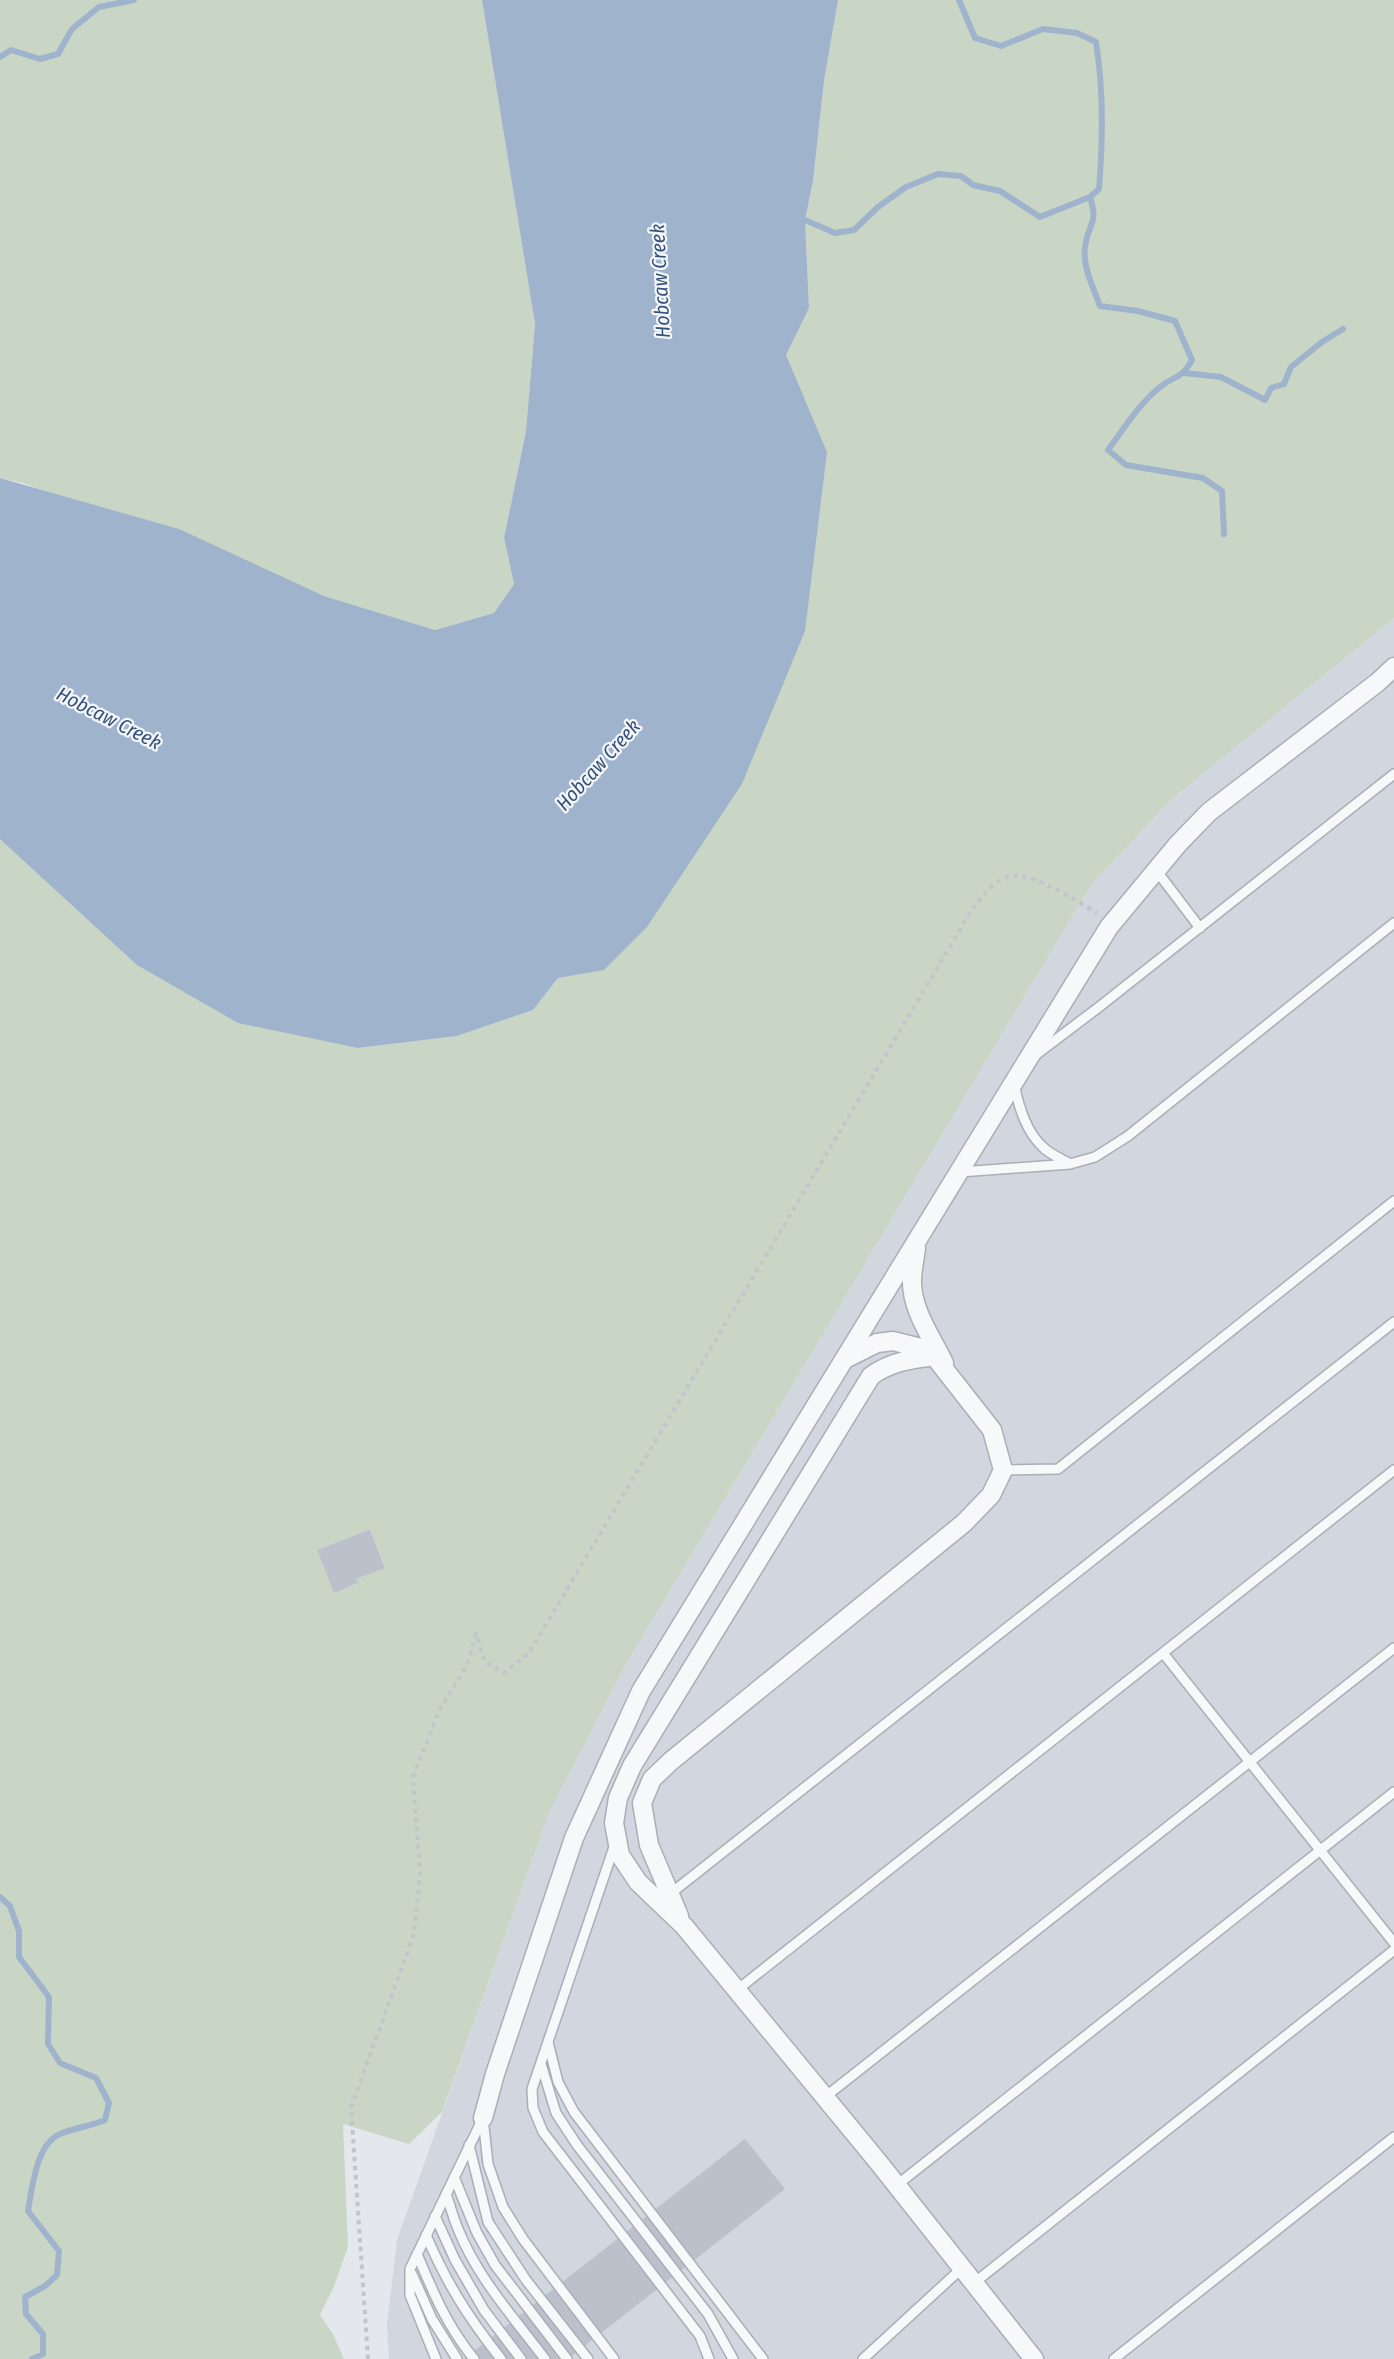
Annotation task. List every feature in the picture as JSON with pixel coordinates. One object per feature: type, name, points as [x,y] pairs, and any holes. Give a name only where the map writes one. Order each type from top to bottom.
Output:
[{"type":"street","points":[[483,2118],[495,2074],[574,1838],[641,1691],[1114,922],[1178,844],[1209,812],[1394,668]]},
{"type":"street","points":[[918,1240],[912,1280],[913,1293],[920,1314],[953,1380]]},
{"type":"street","points":[[684,1926],[649,1845],[642,1803],[652,1779],[671,1761],[964,1523],[990,1495],[1003,1470],[992,1430],[934,1356],[917,1347],[893,1341],[877,1343],[845,1359]]},
{"type":"street","points":[[934,1356],[910,1359],[884,1367],[871,1376],[632,1766],[618,1798],[614,1823],[620,1855],[638,1882],[684,1926],[897,2185],[1034,2359]]},
{"type":"lane","points":[[1028,1061],[1394,774]]},
{"type":"lane","points":[[1156,870],[1200,928]]},
{"type":"lane","points":[[959,1172],[1070,1164],[1095,1157],[1128,1136],[1394,923]]},
{"type":"lane","points":[[1013,1084],[1026,1124],[1036,1139],[1045,1150],[1070,1164]]},
{"type":"lane","points":[[1003,1470],[1058,1468],[1394,1201]]},
{"type":"lane","points":[[670,1894],[1394,1322]]},
{"type":"lane","points":[[736,1990],[1394,1470]]},
{"type":"lane","points":[[825,2097],[1394,1648]]},
{"type":"lane","points":[[1163,1653],[1394,1943]]},
{"type":"lane","points":[[897,2185],[1394,1792]]},
{"type":"lane","points":[[617,1839],[532,2089],[533,2108],[543,2132],[700,2336],[709,2359]]},
{"type":"lane","points":[[974,2283],[1394,1950]]},
{"type":"lane","points":[[548,2042],[558,2082],[574,2112],[763,2359]]},
{"type":"lane","points":[[541,2064],[556,2113],[577,2145],[708,2314],[733,2359]]},
{"type":"lane","points":[[436,2359],[410,2295],[410,2269],[483,2118]]},
{"type":"lane","points":[[483,2118],[488,2164],[504,2207],[523,2239],[614,2359]]},
{"type":"lane","points":[[1114,2359],[1394,2137]]},
{"type":"lane","points":[[470,2145],[488,2222],[526,2280],[588,2359]]},
{"type":"lane","points":[[454,2177],[477,2233],[495,2265],[567,2359]]},
{"type":"lane","points":[[446,2193],[458,2229],[472,2256],[500,2301],[545,2359]]},
{"type":"lane","points":[[435,2216],[455,2260],[483,2310],[521,2359]]},
{"type":"lane","points":[[426,2235],[446,2280],[474,2325],[501,2359]]},
{"type":"lane","points":[[417,2254],[441,2312],[454,2335],[474,2359]]},
{"type":"lane","points":[[863,2359],[962,2268]]},
{"type":"lane","points":[[410,2269],[432,2319],[457,2359]]},
{"type":"path","points":[[368,2359],[351,2107],[414,1934],[420,1874],[413,1777],[439,1711],[467,1665],[476,1634],[485,1662],[504,1673],[529,1653],[967,919],[991,886],[1012,876],[1044,883],[1114,922]]},
{"type":"shaded area","points":[[1394,618],[1394,2359],[389,2359],[387,2324],[397,2240],[549,1813],[625,1666],[1091,885],[1172,799]]},
{"type":"green space","points":[[0,0],[482,0],[535,324],[526,431],[504,538],[514,584],[494,613],[435,630],[324,596],[23,483],[0,478]]},
{"type":"green space","points":[[838,0],[1394,0],[1394,618],[1172,799],[1091,885],[625,1666],[549,1813],[442,2112],[409,2144],[343,2124],[348,2247],[333,2289],[320,2315],[334,2336],[344,2359],[0,2359],[0,839],[19,854],[358,1048],[457,1036],[533,1010],[558,978],[604,969],[827,453],[785,355],[809,308],[805,220],[813,181],[824,81]],"holes":[[[370,1529],[385,1567],[356,1579],[357,1584],[334,1592],[317,1550]]]},
{"type":"water","name":"Hobcaw Creek","points":[[482,0],[838,0],[824,81],[813,181],[805,220],[809,308],[786,355],[827,452],[805,631],[742,784],[647,927],[604,970],[558,978],[533,1010],[457,1036],[358,1048],[238,1023],[137,965],[0,839],[0,478],[179,529],[324,596],[435,630],[494,613],[514,584],[504,538],[526,431],[535,324]]},
{"type":"building","points":[[370,1529],[385,1568],[356,1579],[358,1583],[334,1593],[317,1550]]},
{"type":"building","points":[[745,2139],[785,2189],[568,2359],[464,2359]]},
{"type":"waterway","points":[[0,57],[11,50],[40,59],[58,54],[72,29],[99,7],[134,0]]},
{"type":"waterway","points":[[805,220],[835,233],[854,230],[878,207],[906,187],[938,174],[961,176],[973,185],[1000,191],[1040,217],[1090,197],[1099,189],[1102,116],[1096,42],[1077,33],[1043,29],[1001,46],[975,38],[959,0]]},
{"type":"waterway","points":[[1090,197],[1093,219],[1086,239],[1085,262],[1100,306],[1138,311],[1175,321],[1192,360],[1181,374],[1165,383],[1145,401],[1108,450],[1126,465],[1203,478],[1222,491],[1224,534]]},
{"type":"waterway","points":[[1184,373],[1221,377],[1265,400],[1271,388],[1284,384],[1291,367],[1322,342],[1343,329]]},
{"type":"waterway","points":[[0,1897],[10,1906],[19,1931],[19,1957],[49,1997],[48,2044],[60,2063],[96,2078],[109,2103],[105,2120],[65,2132],[52,2139],[45,2147],[36,2168],[28,2211],[59,2251],[57,2275],[45,2286],[25,2297],[26,2314],[43,2334],[43,2354],[32,2359]]}]
